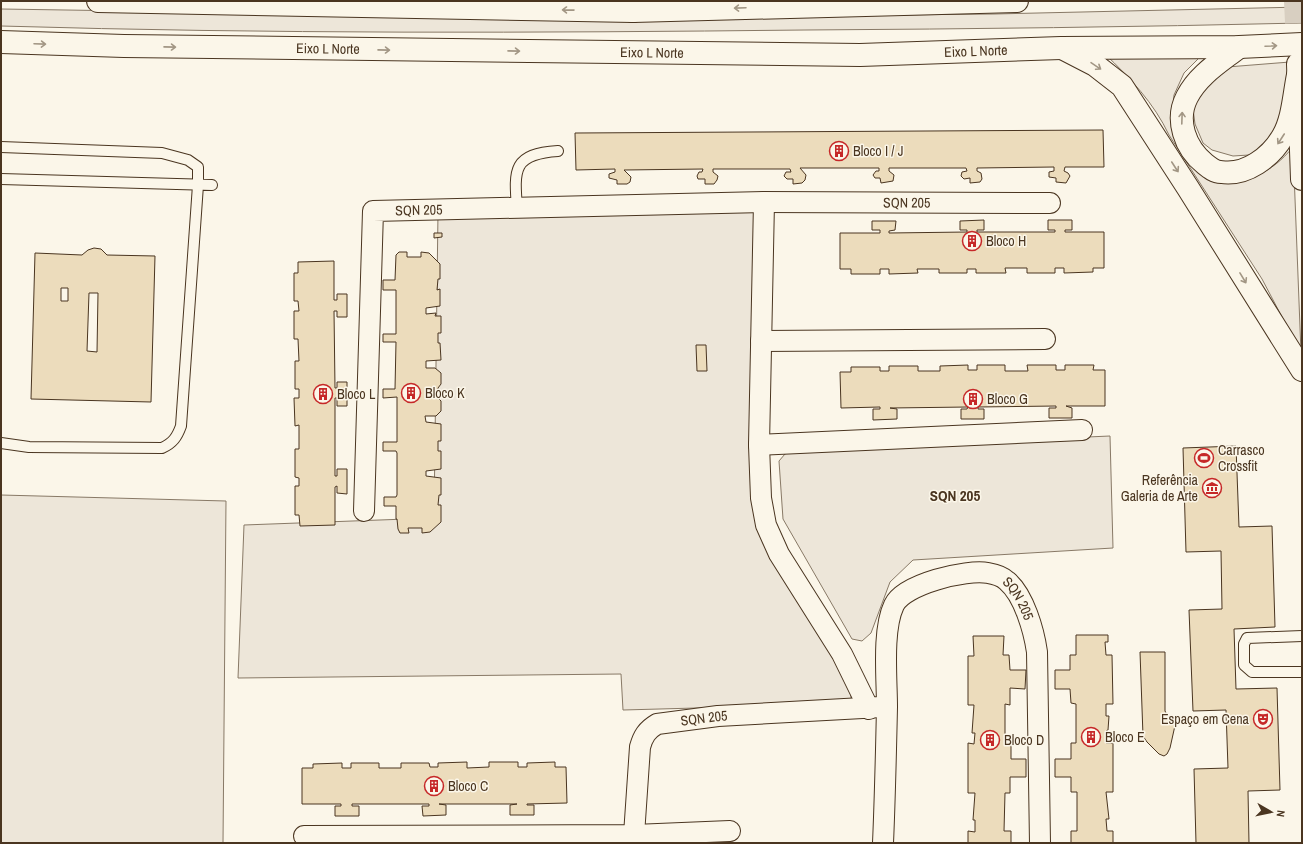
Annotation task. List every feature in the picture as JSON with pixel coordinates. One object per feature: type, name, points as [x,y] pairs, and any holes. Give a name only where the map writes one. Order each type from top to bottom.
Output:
[{"type":"main road","points":[[98,1],[290,3],[633,11],[1017,1]]},
{"type":"main road","points":[[596,1],[633,11]]},
{"type":"main road","name":"Eixo L Norte","points":[[1,42],[124,46],[860,55],[1061,48],[1239,47],[1300,66]]},
{"type":"main road","points":[[1239,47],[1200,78],[1187,97],[1182,112],[1184,136],[1193,152],[1212,170],[1221,172],[1245,169],[1270,155],[1284,136],[1300,66]]},
{"type":"main road","points":[[1061,48],[1095,65],[1122,86],[1302,370]]},
{"type":"main road","points":[[1300,66],[1302,179]]},
{"type":"street","name":"SQN 205","points":[[764,202],[760,445],[761,498],[766,525],[779,554],[878,708]]},
{"type":"street","name":"SQN 205","points":[[364,511],[373,211],[764,202],[1050,203]]},
{"type":"street","points":[[761,340],[1045,339]]},
{"type":"street","points":[[760,445],[1082,430]]},
{"type":"street","name":"SQN 205","points":[[883,843],[878,708],[891,615],[898,599],[917,587],[960,575],[983,572],[996,575],[1007,580],[1019,595],[1035,639],[1037,652],[1040,843]]},
{"type":"street","name":"SQN 205","points":[[634,835],[642,737],[649,729],[657,724],[718,716],[878,708]]},
{"type":"street","points":[[304,836],[634,835],[730,831]]},
{"type":"lane","points":[[1,147],[162,153],[188,160],[198,167],[181,426],[176,437],[170,444],[162,448],[29,447],[1,443]]},
{"type":"lane","points":[[517,208],[515,175],[520,164],[530,156],[540,152],[558,151]]},
{"type":"lane","points":[[1,179],[212,185]]},
{"type":"lane","points":[[1302,636],[1248,638],[1244,644],[1244,665],[1252,672],[1302,672]]},
{"type":"shaded area","points":[[1302,7],[1302,23],[1054,28],[604,32],[403,32],[102,29],[1,26],[1,9],[583,18],[994,14]]},
{"type":"shaded area","points":[[1205,52],[1184,73],[1174,95],[1172,118],[1185,150],[1255,176],[1276,164],[1293,147],[1301,353],[1262,279],[1169,135],[1156,112],[1141,92],[1105,54]]},
{"type":"shaded area","points":[[1290,62],[1278,132],[1260,149],[1249,155],[1233,156],[1212,150],[1203,143],[1195,124],[1193,109],[1196,92],[1227,67]]},
{"type":"shaded area","points":[[773,206],[757,517],[851,687],[851,699],[842,704],[623,710],[621,674],[238,678],[244,525],[434,518],[438,212]]},
{"type":"shaded area","points":[[1110,436],[1113,548],[913,560],[890,582],[871,633],[862,641],[852,639],[783,519],[779,461],[785,454],[792,450]]},
{"type":"shaded area","points":[[1,495],[226,501],[223,843],[1,843]]},
{"type":"building","name":"Bloco I / J","points":[[1103,130],[1104,167],[1065,167],[1064,171],[1070,176],[1066,183],[1056,182],[1056,178],[1049,177],[1049,172],[1054,171],[1054,167],[977,168],[977,171],[981,173],[982,179],[980,182],[970,183],[970,178],[964,179],[961,176],[962,172],[967,171],[966,168],[889,168],[889,171],[894,175],[893,181],[881,183],[880,178],[875,178],[873,175],[876,171],[879,171],[879,168],[800,168],[806,175],[805,180],[802,183],[793,184],[793,179],[787,179],[784,176],[786,172],[791,172],[790,169],[713,169],[713,172],[718,176],[714,184],[705,184],[705,179],[698,179],[697,176],[699,172],[702,172],[703,169],[624,170],[631,177],[630,182],[627,184],[617,184],[617,180],[609,178],[609,174],[615,172],[615,169],[576,170],[575,133]]},
{"type":"building","name":"Bloco H","points":[[984,220],[984,230],[977,230],[977,232],[1055,232],[1055,230],[1048,230],[1048,220],[1072,220],[1072,230],[1065,230],[1065,232],[1104,232],[1104,268],[1093,268],[1093,272],[1064,273],[1064,268],[1055,268],[1055,273],[1027,273],[1027,268],[1005,268],[1006,273],[976,273],[976,269],[967,269],[967,273],[939,273],[939,269],[917,269],[918,273],[889,274],[889,269],[880,269],[880,274],[851,274],[851,269],[840,269],[840,233],[880,233],[880,230],[872,230],[872,221],[896,221],[895,230],[889,231],[889,233],[967,232],[967,230],[960,230],[960,221]]},
{"type":"building","points":[[434,233],[442,233],[442,237],[434,238]]},
{"type":"building","points":[[94,248],[101,249],[107,255],[155,256],[151,402],[31,399],[35,253],[82,255],[88,250]],"holes":[[[61,288],[68,288],[68,301],[61,301]],[[89,293],[98,293],[97,352],[87,351]]]},
{"type":"building","name":"Bloco K","points":[[399,252],[407,252],[407,257],[421,257],[421,252],[429,253],[440,264],[440,279],[438,279],[437,290],[440,289],[440,306],[426,308],[426,314],[436,313],[435,316],[441,316],[441,333],[438,333],[438,343],[440,343],[441,360],[426,361],[426,368],[435,368],[441,373],[441,384],[438,388],[438,398],[441,401],[441,411],[436,416],[425,416],[426,422],[441,424],[441,441],[438,441],[438,451],[441,451],[441,469],[426,471],[426,476],[441,478],[441,495],[439,495],[438,505],[441,505],[441,522],[430,532],[422,533],[422,528],[408,528],[409,533],[400,533],[396,519],[396,506],[384,506],[384,497],[396,497],[397,495],[397,453],[396,451],[383,451],[383,442],[397,442],[397,397],[383,398],[383,389],[395,389],[396,342],[383,342],[383,334],[396,334],[396,290],[383,290],[383,280],[395,280],[396,255]]},
{"type":"building","name":"Bloco L","points":[[334,261],[334,300],[337,300],[337,294],[347,294],[347,317],[337,317],[337,311],[334,311],[335,388],[337,388],[337,382],[347,382],[347,406],[337,406],[337,398],[335,398],[335,476],[337,476],[337,469],[347,469],[347,494],[337,493],[337,486],[335,487],[335,525],[300,526],[299,515],[295,515],[295,486],[299,486],[299,478],[295,477],[295,449],[299,449],[299,425],[295,426],[294,398],[299,398],[299,389],[295,389],[295,361],[299,361],[298,339],[294,339],[294,311],[299,311],[298,301],[294,301],[294,273],[298,273],[298,262]]},
{"type":"building","points":[[696,345],[706,345],[707,371],[697,371]]},
{"type":"building","name":"Bloco G","points":[[968,365],[968,370],[977,370],[977,365],[1005,365],[1005,371],[1028,371],[1027,365],[1056,365],[1056,370],[1065,370],[1065,365],[1094,365],[1093,370],[1105,370],[1105,406],[1066,406],[1072,408],[1072,418],[1049,418],[1049,408],[1056,408],[1056,406],[978,407],[978,409],[984,409],[984,419],[961,419],[961,409],[967,409],[968,407],[890,408],[897,409],[897,419],[873,420],[873,409],[880,409],[880,407],[841,408],[840,372],[851,372],[851,367],[880,367],[880,371],[889,371],[889,366],[918,366],[918,371],[940,371],[940,366]]},
{"type":"building","points":[[1236,446],[1239,527],[1272,526],[1275,627],[1234,629],[1236,689],[1277,688],[1280,790],[1248,791],[1249,843],[1196,843],[1194,769],[1228,768],[1226,710],[1193,711],[1189,610],[1222,609],[1221,551],[1186,552],[1183,448]]},
{"type":"building","name":"Bloco E","points":[[1076,635],[1108,635],[1108,642],[1105,642],[1106,655],[1112,655],[1113,704],[1106,704],[1106,716],[1109,716],[1108,730],[1106,731],[1106,743],[1113,743],[1113,792],[1106,792],[1109,819],[1106,819],[1107,831],[1113,831],[1113,843],[1071,843],[1071,831],[1077,831],[1077,792],[1071,792],[1071,777],[1055,777],[1055,759],[1071,759],[1071,743],[1076,743],[1076,704],[1071,703],[1070,689],[1055,689],[1055,670],[1070,670],[1070,655],[1076,655]]},
{"type":"building","name":"Bloco D","points":[[973,636],[1004,636],[1003,655],[1009,655],[1010,670],[1026,670],[1025,689],[1010,688],[1010,705],[1005,704],[1005,744],[1011,744],[1011,759],[1026,759],[1026,777],[1010,777],[1010,793],[1005,793],[1004,831],[1011,831],[1011,843],[968,843],[968,831],[975,832],[975,820],[973,820],[975,793],[968,793],[968,743],[974,744],[975,733],[972,733],[974,705],[968,705],[968,656],[974,656]]},
{"type":"building","points":[[1140,652],[1165,652],[1165,711],[1169,719],[1176,721],[1170,748],[1164,756],[1159,754],[1143,736]]},
{"type":"building","name":"Bloco C","points":[[467,762],[467,768],[489,767],[489,762],[518,762],[518,767],[527,767],[527,763],[555,762],[555,767],[566,767],[567,803],[527,804],[534,805],[534,815],[510,815],[510,805],[517,804],[439,804],[446,805],[446,815],[423,816],[422,806],[429,806],[429,804],[352,804],[352,806],[359,806],[359,816],[335,816],[335,806],[341,806],[341,804],[302,804],[302,768],[313,768],[313,764],[342,763],[342,768],[351,768],[351,763],[379,763],[379,768],[401,768],[401,763],[429,763],[430,767],[438,767],[438,763]]},
{"type":"tunnel","points":[[1295,1],[1298,64]]},
{"type":"place","name":"Bloco I / J","points":[[839,151]]},
{"type":"place","name":"Bloco H","points":[[972,241]]},
{"type":"place","name":"Bloco K","points":[[411,393]]},
{"type":"place","name":"Bloco L","points":[[323,394]]},
{"type":"place","name":"Bloco G","points":[[973,399]]},
{"type":"place","name":"Carrasco Crossfit","points":[[1204,458]]},
{"type":"place","name":"Referência Galeria de Arte","points":[[1212,488]]},
{"type":"place","name":"Espaço em Cena","points":[[1263,719]]},
{"type":"place","name":"Bloco E","points":[[1091,737]]},
{"type":"place","name":"Bloco D","points":[[990,740]]},
{"type":"place","name":"Bloco C","points":[[434,786]]},
{"type":"district","name":"SQN 205","points":[[955,495]]}]
